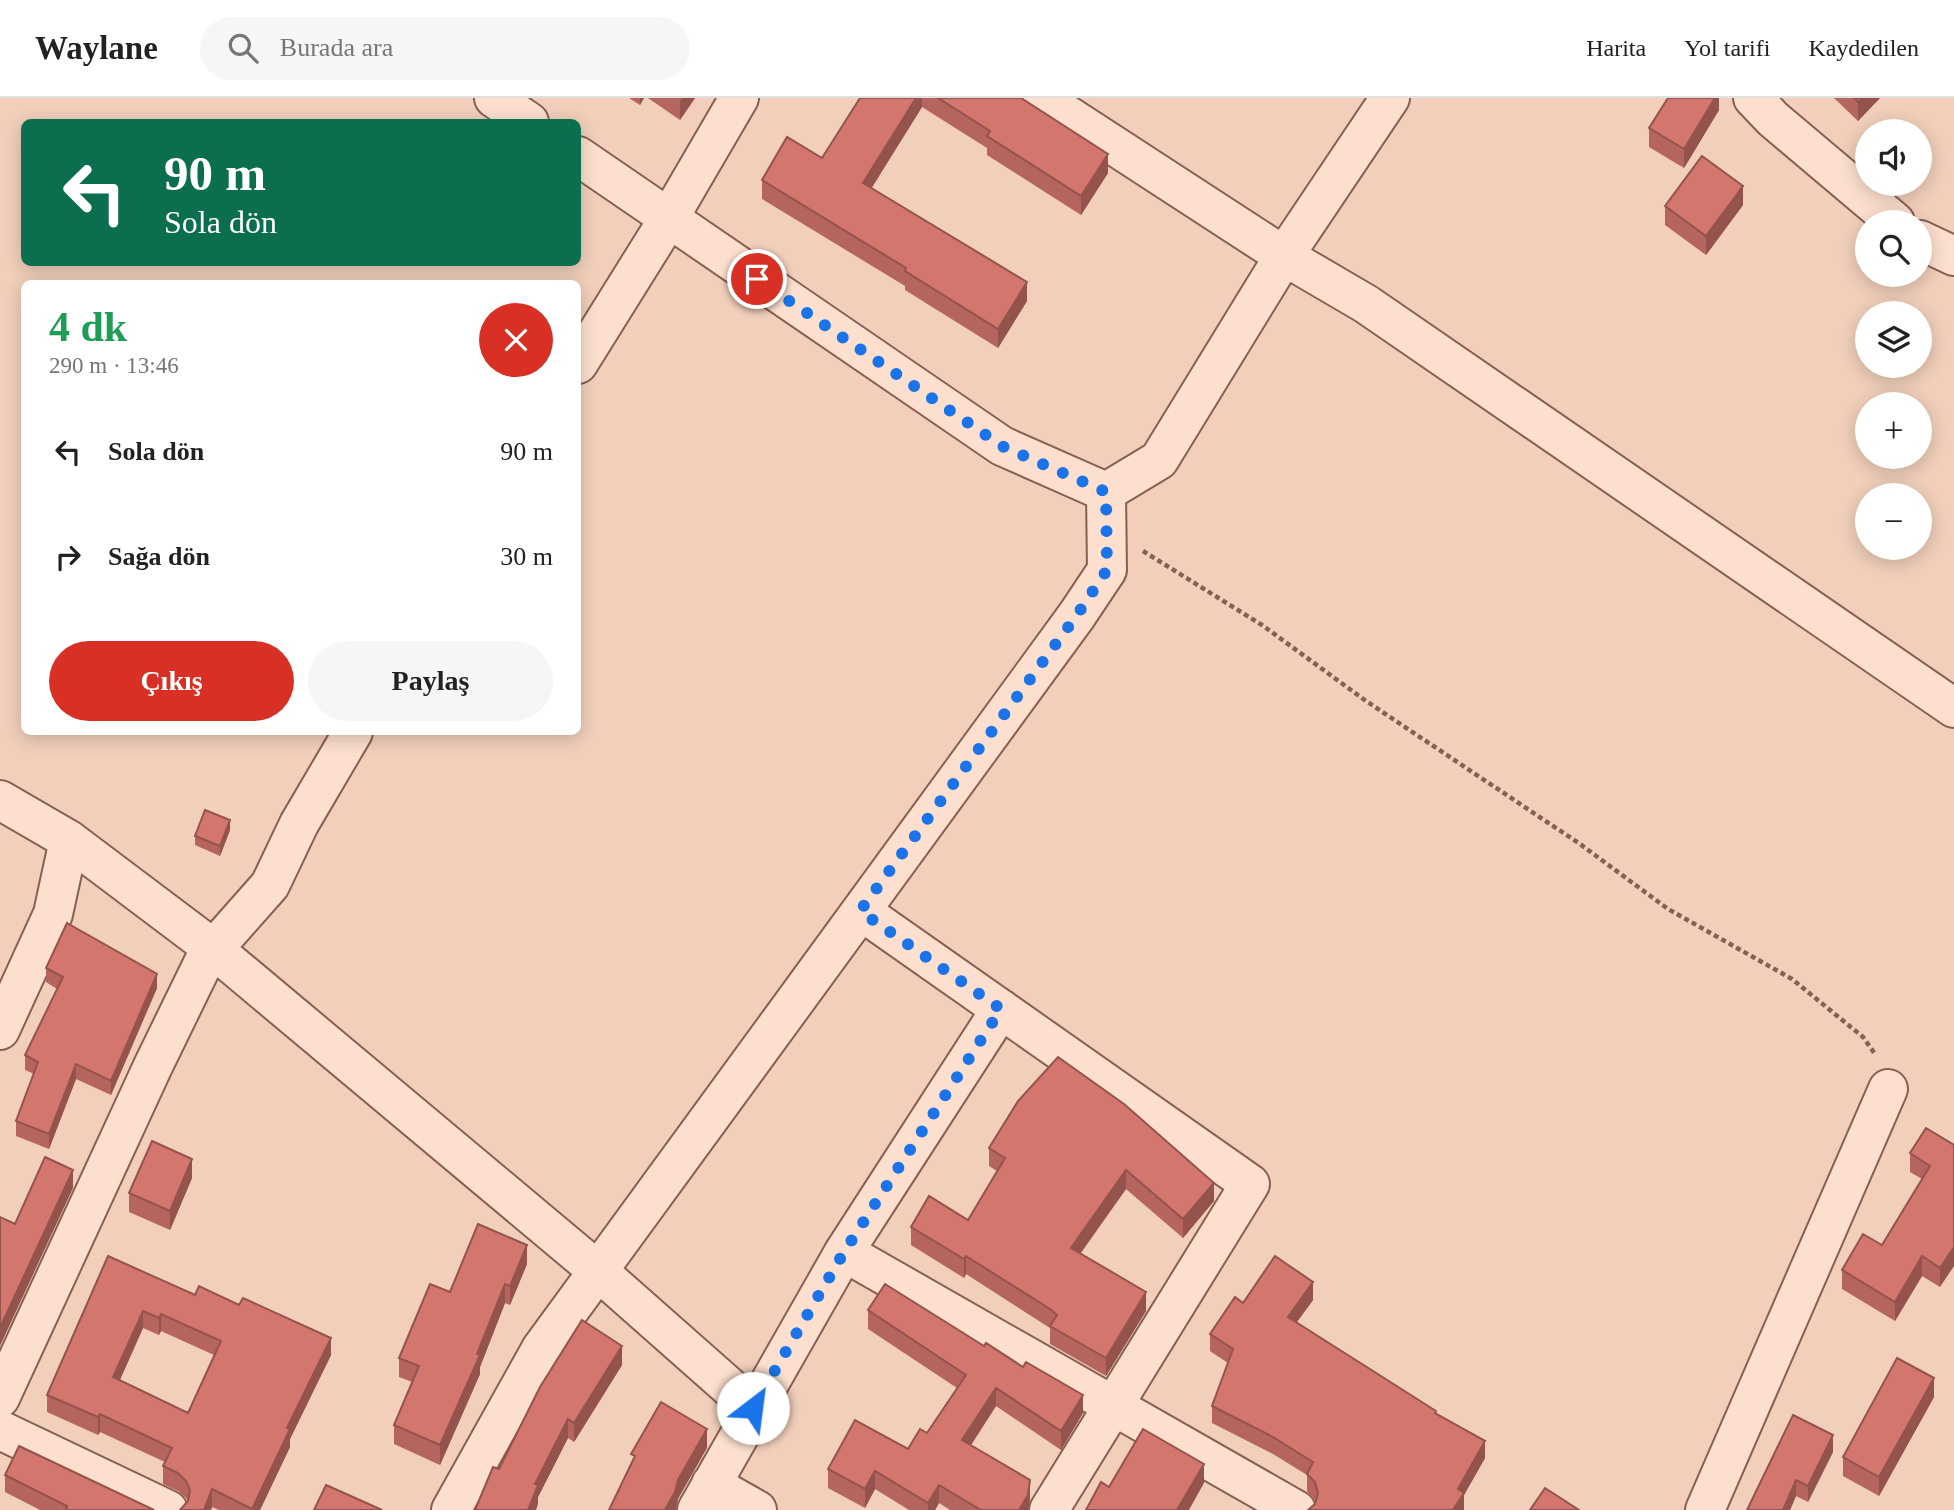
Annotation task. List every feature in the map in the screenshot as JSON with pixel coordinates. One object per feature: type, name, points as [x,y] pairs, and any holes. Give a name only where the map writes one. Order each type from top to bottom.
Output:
[{"type":"street","points":[[494,98],[525,119]]},
{"type":"street","points":[[581,358],[669,218],[739,98]]},
{"type":"street","points":[[1041,98],[1284,256],[1366,304],[1954,708]]},
{"type":"street","points":[[1106,492],[1158,460],[1284,256],[1390,98]]},
{"type":"street","points":[[1753,98],[1773,119],[1881,210]]},
{"type":"street","points":[[581,158],[1002,446],[1106,492]]},
{"type":"street","points":[[1932,246],[1954,256]]},
{"type":"street","points":[[451,1510],[541,1349],[1077,615],[1107,570],[1106,492]]},
{"type":"street","points":[[0,1398],[153,1066],[211,947],[224,937],[270,885],[299,824],[351,735]]},
{"type":"street","points":[[0,800],[69,840],[211,947],[598,1270],[753,1408]]},
{"type":"street","points":[[0,1030],[53,914],[69,840]]},
{"type":"street","points":[[860,911],[1251,1184],[1049,1510]]},
{"type":"street","points":[[757,1510],[704,1497],[844,1252],[1001,1009]]},
{"type":"street","points":[[1705,1510],[1888,1088]]},
{"type":"street","points":[[844,1252],[1296,1510]]},
{"type":"street","points":[[0,1430],[168,1510]]},
{"type":"path","points":[[1139,549],[1262,625],[1366,701],[1580,844],[1668,909],[1791,979],[1863,1037],[1886,1069],[1888,1088]]},
{"type":"building","points":[[860,98],[916,98],[863,183],[1027,282],[998,329],[905,271],[906,268],[762,180],[787,137],[822,158]]},
{"type":"building","points":[[938,98],[1021,98],[1108,154],[1081,196],[987,136],[990,131]]},
{"type":"building","points":[[1668,98],[1715,98],[1684,149],[1649,128]]},
{"type":"building","points":[[1702,156],[1743,186],[1706,236],[1665,206]]},
{"type":"building","points":[[205,810],[230,820],[220,846],[195,836]]},
{"type":"building","points":[[67,923],[157,974],[111,1081],[76,1064],[49,1134],[16,1121],[38,1062],[25,1055],[63,977],[46,968]]},
{"type":"building","points":[[1058,1057],[1124,1104],[1214,1183],[1183,1219],[1126,1170],[1071,1248],[1146,1292],[1106,1358],[1050,1326],[1057,1315],[1050,1309],[966,1256],[964,1259],[911,1227],[929,1196],[968,1220],[1005,1158],[989,1148],[1018,1101]]},
{"type":"building","points":[[1926,1128],[1954,1145],[1954,1247],[1940,1268],[1922,1256],[1895,1302],[1842,1270],[1863,1234],[1882,1245],[1930,1166],[1910,1153]]},
{"type":"building","points":[[152,1141],[192,1159],[170,1211],[129,1193]]},
{"type":"building","points":[[45,1157],[73,1170],[0,1328],[0,1217],[15,1224]]},
{"type":"building","points":[[478,1224],[527,1245],[510,1286],[505,1284],[477,1354],[480,1355],[440,1445],[394,1425],[419,1366],[399,1358],[430,1284],[450,1292]]},
{"type":"building","points":[[108,1256],[195,1295],[199,1286],[239,1305],[243,1298],[331,1338],[287,1428],[290,1429],[252,1509],[212,1489],[204,1510],[180,1510],[188,1501],[190,1490],[178,1473],[163,1466],[172,1448],[100,1414],[98,1417],[47,1395]],"holes":[[[143,1311],[159,1318],[161,1314],[221,1341],[188,1413],[113,1377]]]},
{"type":"building","points":[[1275,1256],[1313,1282],[1288,1317],[1436,1411],[1435,1413],[1485,1441],[1458,1489],[1464,1493],[1454,1508],[1458,1510],[1308,1510],[1315,1504],[1318,1493],[1315,1482],[1307,1474],[1313,1462],[1273,1437],[1212,1406],[1233,1349],[1210,1334],[1235,1297],[1243,1303]]},
{"type":"building","points":[[885,1284],[984,1346],[986,1343],[1023,1367],[1026,1362],[1083,1395],[1061,1431],[996,1388],[962,1440],[1030,1480],[1028,1495],[1019,1510],[981,1510],[939,1485],[928,1503],[875,1471],[865,1489],[828,1469],[855,1420],[908,1449],[920,1429],[927,1433],[966,1375],[868,1310]]},
{"type":"building","points":[[582,1320],[622,1346],[574,1423],[568,1419],[535,1484],[538,1485],[528,1510],[475,1510],[493,1467],[499,1469],[540,1387]]},
{"type":"building","points":[[1897,1358],[1934,1378],[1879,1477],[1843,1457]]},
{"type":"building","points":[[661,1402],[707,1429],[678,1480],[665,1510],[609,1510],[635,1456],[631,1454]]},
{"type":"building","points":[[1793,1415],[1833,1435],[1808,1486],[1796,1480],[1783,1510],[1747,1510]]},
{"type":"building","points":[[1143,1429],[1204,1464],[1177,1510],[1086,1510],[1101,1482],[1109,1487]]},
{"type":"building","points":[[19,1446],[154,1510],[66,1510],[67,1506],[5,1475]]},
{"type":"building","points":[[326,1485],[382,1510],[314,1510]]},
{"type":"building","points":[[1545,1488],[1579,1510],[1530,1510]]},
{"type":"route","points":[[753,1408],[844,1252],[1001,1009],[860,911],[1077,615],[1107,570],[1106,492],[1002,446],[757,279]]}]
